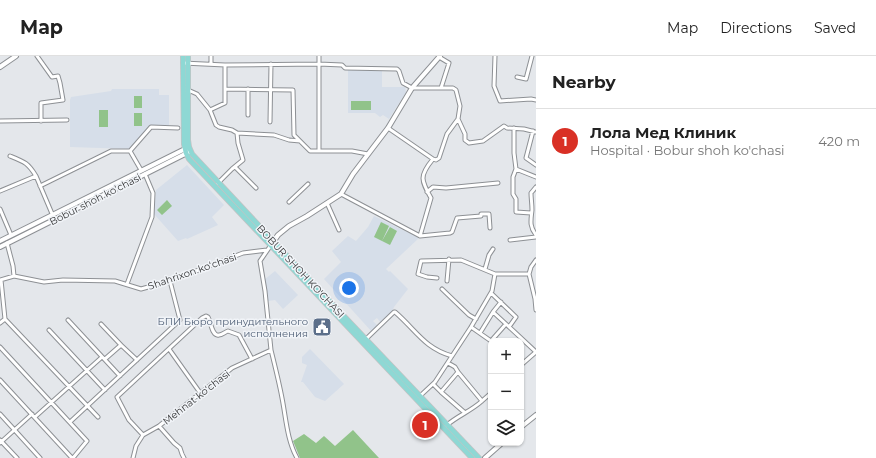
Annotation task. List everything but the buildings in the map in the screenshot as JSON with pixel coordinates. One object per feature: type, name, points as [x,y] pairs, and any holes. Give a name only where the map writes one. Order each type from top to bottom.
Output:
[{"type":"main road","points":[[183,56],[188,90],[188,150]]},
{"type":"main road","points":[[188,56],[185,63],[183,135],[188,150]]},
{"type":"main road","name":"BOBUR SHOH KO'CHASI","points":[[188,150],[272,244],[472,458]]},
{"type":"main road","name":"BOBUR SHOH KO'CHASI","points":[[188,150],[193,164],[366,339],[479,458]]},
{"type":"street","points":[[0,67],[16,56]]},
{"type":"street","points":[[37,56],[52,77],[58,76],[63,100],[41,103],[41,121]]},
{"type":"street","points":[[211,56],[211,63]]},
{"type":"street","points":[[319,56],[319,150]]},
{"type":"street","points":[[297,458],[291,444],[278,380],[270,350],[265,291],[260,262],[267,250],[282,231],[341,194],[368,154],[388,128],[412,88],[440,56],[449,63],[441,88]]},
{"type":"street","points":[[495,56],[494,86],[500,101],[536,100]]},
{"type":"street","points":[[517,77],[526,79],[532,56]]},
{"type":"street","points":[[185,63],[319,64],[342,65],[345,68],[398,70],[402,82],[412,88],[453,88],[456,90],[460,106],[458,119],[447,134],[439,158],[436,160],[434,159],[422,175],[427,192],[431,198],[420,236]]},
{"type":"street","points":[[210,110],[225,103],[225,64]]},
{"type":"street","points":[[270,64],[270,122]]},
{"type":"street","points":[[225,89],[293,90],[294,135],[310,151],[352,151],[368,154]]},
{"type":"street","points":[[248,89],[248,115]]},
{"type":"street","points":[[188,90],[197,94],[210,110],[217,126],[237,133],[274,135],[289,140],[300,141]]},
{"type":"street","points":[[458,119],[465,140],[469,143],[482,141],[504,126],[507,128],[524,129],[535,132],[526,158],[536,165]]},
{"type":"street","points":[[0,121],[67,120]]},
{"type":"street","points":[[40,186],[111,151],[130,150],[151,127],[178,128]]},
{"type":"street","points":[[388,128],[434,159]]},
{"type":"street","points":[[514,128],[514,153],[516,168],[513,177],[513,194],[516,199],[516,212]]},
{"type":"street","points":[[218,183],[243,160],[237,133]]},
{"type":"street","points":[[127,284],[152,217],[153,193],[130,150]]},
{"type":"street","name":"Bobur shoh koʻchasi","points":[[0,247],[54,217],[188,150]]},
{"type":"street","points":[[10,156],[29,165],[36,176],[54,217]]},
{"type":"street","points":[[235,167],[256,188]]},
{"type":"street","points":[[516,168],[536,177]]},
{"type":"street","points":[[0,191],[36,176]]},
{"type":"street","points":[[427,192],[434,186],[446,188],[498,183]]},
{"type":"street","points":[[289,202],[308,184]]},
{"type":"street","points":[[510,240],[536,236],[530,225],[531,193],[536,187]]},
{"type":"street","points":[[341,194],[420,236],[450,233],[452,232],[457,218],[481,216],[481,214],[489,214],[490,228]]},
{"type":"street","points":[[327,203],[339,230]]},
{"type":"street","points":[[0,209],[11,235]]},
{"type":"street","points":[[510,212],[536,215]]},
{"type":"street","name":"Bobur shoh koʻchasi","points":[[0,241],[54,217]]},
{"type":"street","points":[[7,243],[14,276]]},
{"type":"street","points":[[485,269],[489,255],[493,249]]},
{"type":"street","name":"Shahrixon koʻchasi","points":[[1,280],[14,276],[44,282],[63,280],[101,280],[116,281],[142,289],[170,281],[243,253],[267,250]]},
{"type":"street","points":[[448,281],[449,260]]},
{"type":"street","points":[[437,278],[418,274],[420,262],[461,260],[496,274],[529,274]]},
{"type":"street","points":[[536,260],[531,267],[529,274],[536,310]]},
{"type":"street","points":[[420,396],[433,384],[471,327],[491,293],[496,274]]},
{"type":"street","points":[[1,280],[5,319],[98,417]]},
{"type":"street","points":[[70,422],[180,320],[170,281]]},
{"type":"street","points":[[442,289],[469,315],[476,318]]},
{"type":"street","points":[[491,293],[516,317],[509,327]]},
{"type":"street","points":[[480,333],[501,302]]},
{"type":"street","points":[[366,339],[395,312],[432,348],[452,356]]},
{"type":"street","points":[[493,312],[521,338]]},
{"type":"street","points":[[143,435],[129,420],[117,397],[202,318],[206,316],[210,319],[213,332],[216,335],[228,331],[239,335],[252,358]]},
{"type":"street","points":[[0,323],[5,319]]},
{"type":"street","points":[[68,320],[120,376]]},
{"type":"street","points":[[100,324],[137,360]]},
{"type":"street","points":[[494,338],[506,324]]},
{"type":"street","points":[[471,327],[488,339]]},
{"type":"street","points":[[49,330],[106,390]]},
{"type":"street","points":[[524,341],[536,352],[524,362]]},
{"type":"street","points":[[35,417],[88,370],[121,344]]},
{"type":"street","points":[[0,347],[52,402],[87,442],[72,458],[0,380]]},
{"type":"street","points":[[169,349],[201,394]]},
{"type":"street","name":"Mehnat koʻchasi","points":[[184,458],[180,448],[174,444],[159,426],[232,368],[270,350]]},
{"type":"street","points":[[448,363],[455,367],[482,401]]},
{"type":"street","points":[[441,392],[458,372]]},
{"type":"street","points":[[433,384],[464,412]]},
{"type":"street","points":[[447,424],[464,412],[472,410],[488,396]]},
{"type":"street","points":[[0,414],[40,458]]},
{"type":"street","points":[[17,458],[0,441],[32,414]]},
{"type":"street","points":[[524,425],[536,415]]},
{"type":"street","points":[[133,458],[136,446],[143,435],[159,426]]},
{"type":"street","points":[[485,458],[499,446]]},
{"type":"street","points":[[179,458],[182,454]]},
{"type":"shaded area","points":[[348,70],[382,71],[382,87],[405,87],[406,92],[389,119],[383,115],[380,117],[375,113],[348,113]]},
{"type":"shaded area","points":[[112,89],[159,89],[159,95],[169,95],[169,127],[151,127],[131,149],[70,147],[71,97],[111,91]]},
{"type":"shaded area","points":[[187,165],[224,205],[212,217],[218,225],[187,239],[178,241],[154,214],[156,190]]},
{"type":"shaded area","points":[[374,216],[419,238],[386,269],[389,272],[390,271],[408,289],[394,307],[392,312],[381,323],[377,318],[373,321],[378,326],[372,332],[324,279],[341,262],[332,251],[348,236],[356,241],[368,227]]},
{"type":"shaded area","points":[[275,271],[298,295],[283,309],[275,300],[268,301],[264,280]]},
{"type":"shaded area","points":[[310,349],[344,384],[325,401],[315,397],[303,382],[301,382],[307,365],[302,363],[302,357]]},
{"type":"green space","points":[[134,96],[142,96],[142,108],[134,108]]},
{"type":"green space","points":[[351,101],[371,101],[371,110],[351,110]]},
{"type":"green space","points":[[99,110],[108,110],[108,127],[99,127]]},
{"type":"green space","points":[[134,113],[142,113],[142,126],[134,126]]},
{"type":"green space","points":[[167,200],[172,206],[162,215],[157,210]]},
{"type":"green space","points":[[381,222],[389,226],[382,241],[374,237]]},
{"type":"green space","points":[[390,227],[397,231],[390,245],[382,241]]},
{"type":"green space","points":[[353,430],[379,458],[300,458],[293,441],[304,434],[316,443],[324,436],[335,446]]},
{"type":"place","name":"БПИ Бюро принудительного исполнения","points":[[322,327]]},
{"type":"place","name":"Лола Мед Клиник","points":[[425,425]]}]
